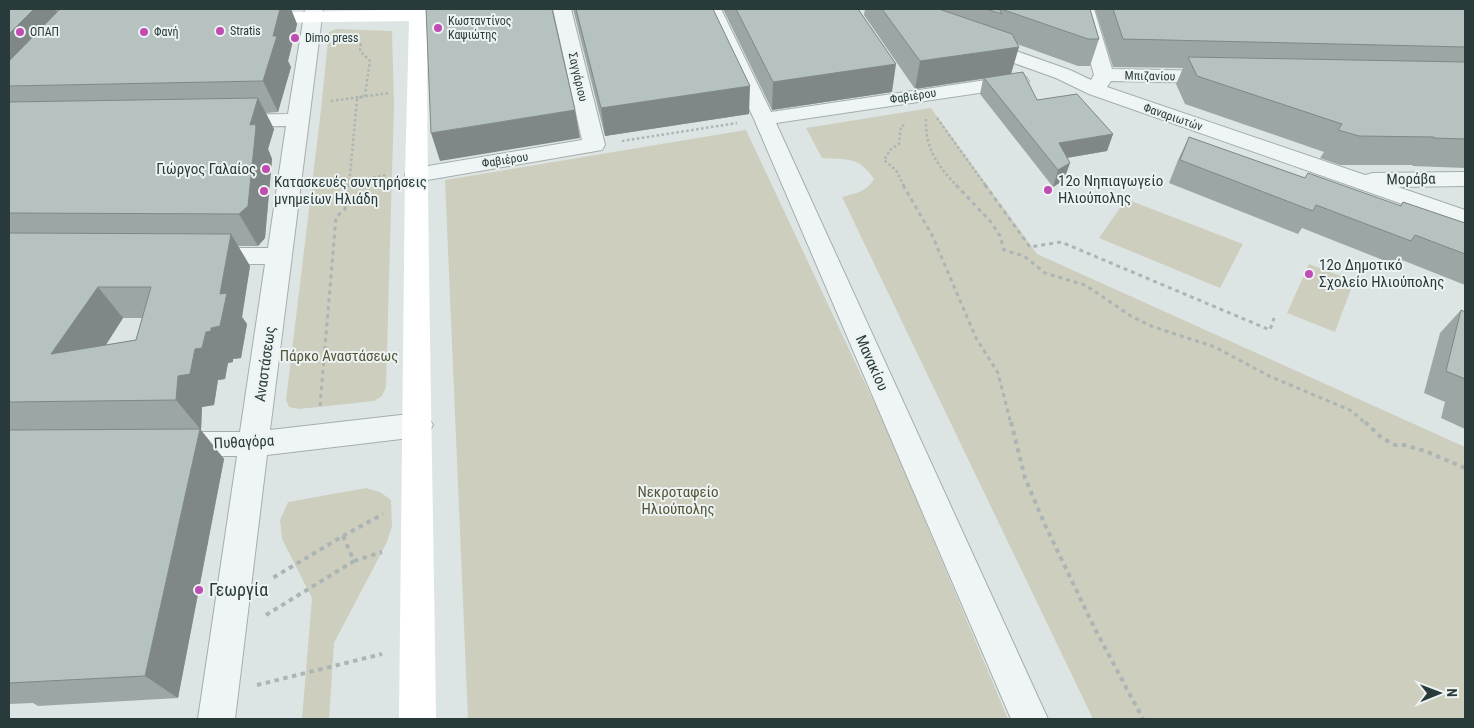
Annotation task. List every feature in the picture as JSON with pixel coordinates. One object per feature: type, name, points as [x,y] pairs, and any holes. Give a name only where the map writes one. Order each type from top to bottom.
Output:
[{"type":"street","name":"Σαγγάριου","points":[[562,9],[594,145]]},
{"type":"street","name":"Μανακίου","points":[[712,9],[764,119],[1030,719]]},
{"type":"street","points":[[1085,9],[1100,83]]},
{"type":"street","points":[[245,18],[314,13],[359,16],[418,12],[416,172],[418,425],[417,719]]},
{"type":"street","name":"Αναστάσεως","points":[[218,707],[298,113],[314,13]]},
{"type":"street","name":"Φαναριωτών","points":[[964,38],[1062,74],[1100,83],[1357,180],[1465,218]]},
{"type":"street","name":"Φαβιέρου","points":[[764,119],[1062,74]]},
{"type":"street","name":"Μπιζανίου","points":[[1100,83],[1231,78]]},
{"type":"street","points":[[217,122],[298,113]]},
{"type":"street","name":"Φαβιέρου","points":[[416,172],[594,145]]},
{"type":"street","name":"Μοράβα","points":[[1357,180],[1465,179]]},
{"type":"street","points":[[183,256],[280,256]]},
{"type":"street","name":"Πυθαγόρα","points":[[146,445],[254,444],[418,425]]},
{"type":"path","points":[[318,436],[336,217],[345,209],[350,182],[357,99],[365,95],[370,61],[360,51],[361,38],[356,31],[359,16]]},
{"type":"path","points":[[298,113],[361,97],[417,89]]},
{"type":"path","points":[[914,95],[926,119],[924,126],[929,144],[941,170],[986,217],[1000,235],[1004,250],[1024,256],[1045,274],[1085,285],[1131,316],[1152,326],[1215,347],[1269,376],[1352,410],[1382,438],[1395,445],[1404,445],[1465,468]]},
{"type":"path","points":[[914,95],[1030,247],[1061,242],[1270,330],[1274,318]]},
{"type":"path","points":[[594,145],[764,119]]},
{"type":"path","points":[[919,121],[926,119]]},
{"type":"path","points":[[912,122],[901,126],[899,144],[891,149],[884,160],[896,170],[932,235],[976,338],[998,373],[1025,478],[1044,525],[1090,621],[1143,719]]},
{"type":"path","points":[[288,193],[416,172]]},
{"type":"path","points":[[228,639],[354,561],[343,536],[232,601]]},
{"type":"path","points":[[218,707],[417,646]]},
{"type":"green space","name":"Πάρκο Αναστάσεως","points":[[336,29],[392,31],[394,105],[386,387],[382,396],[374,401],[299,409],[289,407],[286,400],[329,32]]},
{"type":"green space","points":[[931,108],[1037,254],[1465,447],[1465,719],[1093,719],[842,197],[864,189],[874,179],[863,166],[857,163],[846,159],[822,158],[806,128]]},
{"type":"green space","name":"Νεκροταφείο Ηλιούπολης","points":[[746,130],[887,430],[1008,719],[468,719],[445,180]]},
{"type":"green space","points":[[1126,199],[1243,244],[1220,288],[1099,238]]},
{"type":"green space","points":[[1309,264],[1354,281],[1335,332],[1287,313]]},
{"type":"green space","points":[[366,488],[380,492],[391,500],[392,526],[387,542],[334,643],[329,719],[302,719],[312,598],[282,539],[280,520],[288,502]]},
{"type":"building","points":[[9,9],[34,9],[9,34]]},
{"type":"building","points":[[60,9],[280,9],[273,36],[277,36],[263,81],[9,86],[9,61]]},
{"type":"building","points":[[426,9],[552,9],[575,110],[431,133]]},
{"type":"building","points":[[576,9],[713,9],[750,86],[601,108]]},
{"type":"building","points":[[736,9],[858,9],[896,64],[773,82]]},
{"type":"building","points":[[882,9],[939,9],[1012,34],[1019,47],[920,61]]},
{"type":"building","points":[[986,9],[999,9],[1002,14]]},
{"type":"building","points":[[1001,9],[1090,9],[1099,39],[1088,39]]},
{"type":"building","points":[[1113,9],[1465,9],[1465,47],[1123,39]]},
{"type":"building","points":[[1188,57],[1465,62],[1465,139],[1359,136],[1338,130],[1342,124],[1197,76]]},
{"type":"building","points":[[1023,72],[1037,100],[1077,94],[1113,134],[1059,143],[1070,163],[1058,170],[984,78]]},
{"type":"building","points":[[258,98],[250,125],[255,124],[256,127],[248,206],[239,214],[9,213],[9,102]]},
{"type":"building","points":[[1189,137],[1305,178],[1308,173],[1401,206],[1403,202],[1465,223],[1465,254],[1415,235],[1411,241],[1316,205],[1313,211],[1180,160]]},
{"type":"building","points":[[9,233],[231,234],[220,294],[227,293],[220,326],[211,328],[211,331],[206,332],[202,348],[195,349],[190,374],[178,376],[176,400],[9,402]],"holes":[[[98,287],[151,287],[136,340],[51,354]]]},
{"type":"building","points":[[1461,310],[1465,312],[1465,379],[1446,371]]},
{"type":"building","points":[[200,429],[145,676],[9,683],[9,430]]},
{"type":"place","name":"Κωσταντίνος Καψιώτης","points":[[438,28]]},
{"type":"place","name":"Stratis","points":[[220,31]]},
{"type":"place","name":"ΟΠΑΠ","points":[[20,32]]},
{"type":"place","name":"Φανή","points":[[144,32]]},
{"type":"place","name":"Dimo press","points":[[295,38]]},
{"type":"place","name":"Γιώργος Γαλαίος","points":[[266,169]]},
{"type":"place","name":"12ο Νηπιαγωγείο Ηλιούπολης","points":[[1048,190]]},
{"type":"place","name":"Κατασκευές συντηρήσεις μνημείων Ηλιάδη","points":[[264,191]]},
{"type":"place","name":"12ο Δημοτικό Σχολείο Ηλιούπολης","points":[[1309,274]]},
{"type":"place","name":"Γεωργία","points":[[199,590]]}]
